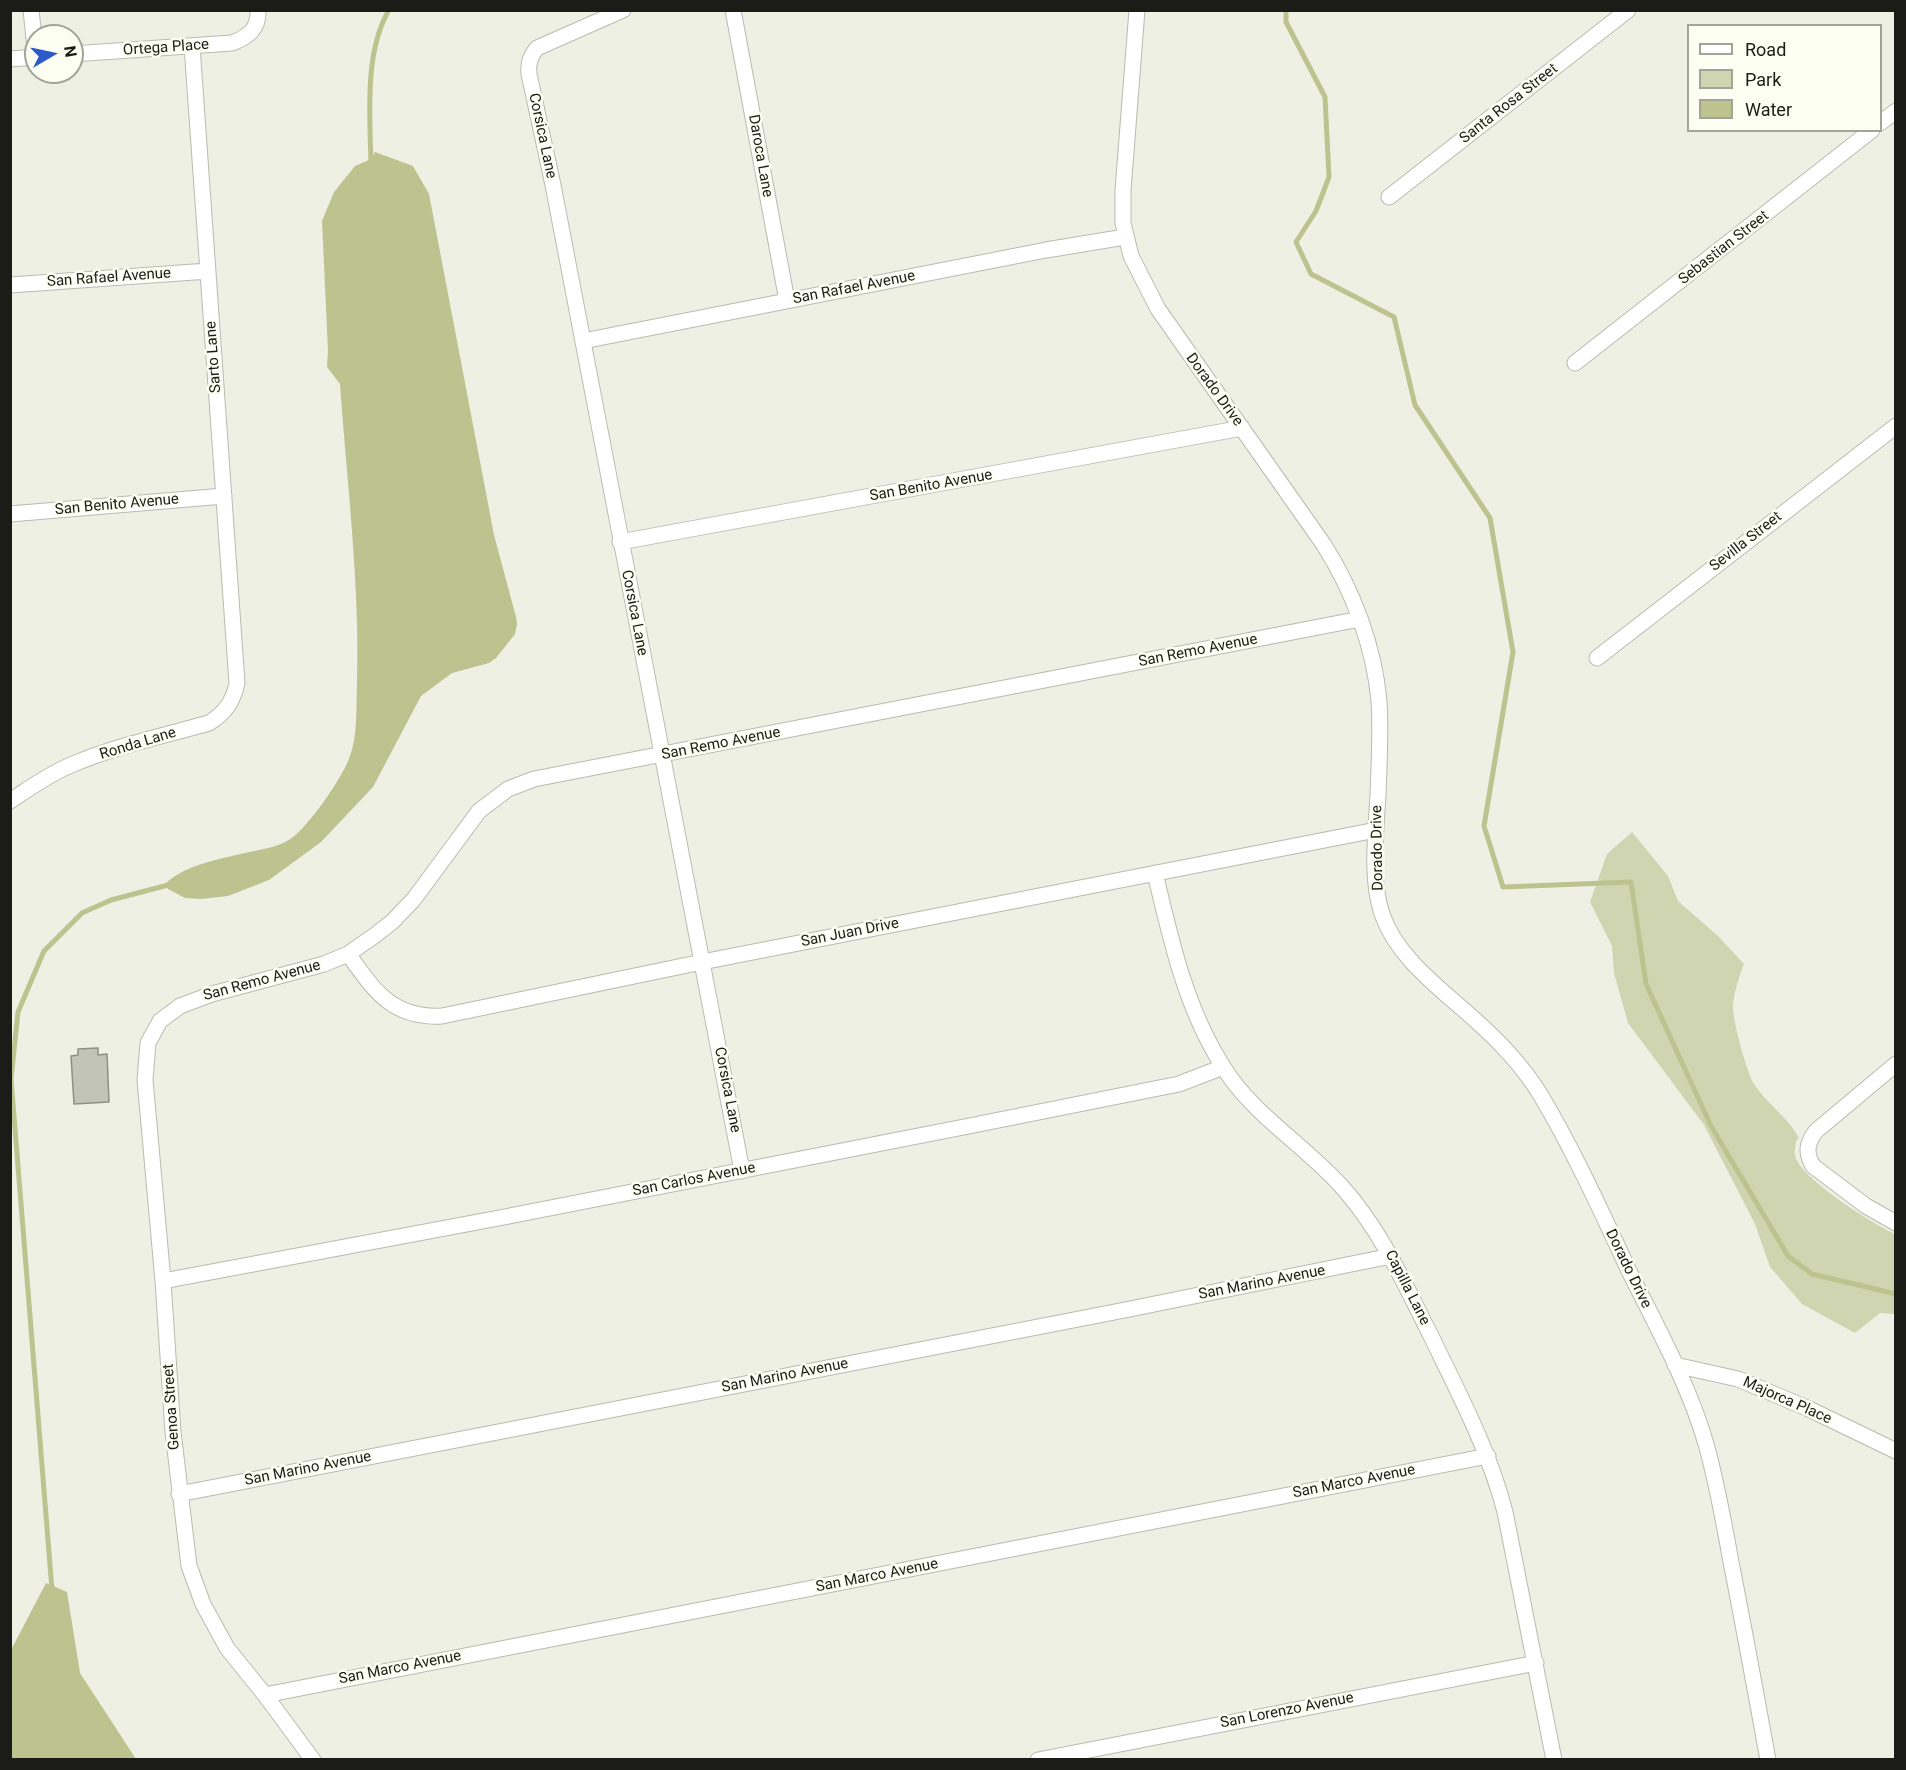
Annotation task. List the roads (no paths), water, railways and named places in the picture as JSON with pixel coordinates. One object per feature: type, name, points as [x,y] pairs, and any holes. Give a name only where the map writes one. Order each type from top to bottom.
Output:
[{"type":"street","name":"Ortega Place","points":[[84,53],[232,43],[250,34],[255,28],[258,10]]},
{"type":"street","name":"Corsica Lane","points":[[623,10],[537,48],[531,55],[528,65],[742,1171]]},
{"type":"street","name":"Daroca Lane","points":[[733,10],[787,301]]},
{"type":"street","name":"Dorado Drive","points":[[1137,10],[1122,190],[1125,237],[1131,256],[1158,309],[1336,564],[1360,619],[1375,674],[1379,702],[1380,737],[1375,869],[1383,916],[1391,933],[1414,963],[1498,1041],[1533,1084],[1562,1134],[1675,1365],[1697,1415],[1715,1476],[1768,1760]]},
{"type":"street","name":"Santa Rosa Street","points":[[1389,197],[1628,10]]},
{"type":"street","name":"Sarto Lane","points":[[192,46],[236,669]]},
{"type":"street","points":[[1882,122],[1896,111]]},
{"type":"street","name":"Sebastian Street","points":[[1575,363],[1869,132]]},
{"type":"street","name":"San Rafael Avenue","points":[[583,341],[1046,250],[1125,237]]},
{"type":"street","name":"San Rafael Avenue","points":[[10,285],[208,271]]},
{"type":"street","name":"Sevilla Street","points":[[1597,658],[1896,426]]},
{"type":"street","name":"San Benito Avenue","points":[[620,542],[1242,428]]},
{"type":"street","name":"San Benito Avenue","points":[[10,514],[224,496]]},
{"type":"street","name":"San Remo Avenue","points":[[160,1021],[180,1006],[201,997],[305,970],[348,954],[384,929],[404,910],[424,887],[478,811],[508,789],[534,779],[1360,619]]},
{"type":"street","name":"Ronda Lane","points":[[10,801],[38,782],[70,765],[209,723],[223,714],[235,695],[236,669]]},
{"type":"street","name":"San Juan Drive","points":[[348,954],[367,980],[386,1000],[406,1012],[426,1017],[450,1015],[702,962],[1376,830]]},
{"type":"street","name":"Capilla Lane","points":[[1155,873],[1184,985],[1207,1039],[1222,1067],[1247,1098],[1342,1187],[1373,1226],[1391,1257],[1488,1456],[1505,1512],[1554,1760]]},
{"type":"street","name":"Genoa Street","points":[[160,1021],[148,1043],[145,1080],[163,1281],[173,1432],[189,1566],[203,1604],[227,1648],[313,1760]]},
{"type":"street","points":[[1896,1064],[1816,1131],[1809,1140],[1807,1149],[1813,1166],[1866,1206],[1896,1223]]},
{"type":"street","name":"San Carlos Avenue","points":[[163,1281],[742,1171],[1179,1084],[1222,1067]]},
{"type":"street","name":"San Marino Avenue","points":[[179,1494],[1391,1257]]},
{"type":"street","name":"Majorca Place","points":[[1675,1365],[1738,1379],[1807,1408],[1896,1450]]},
{"type":"street","name":"San Marco Avenue","points":[[265,1695],[1488,1456]]},
{"type":"street","name":"San Lorenzo Avenue","points":[[1038,1760],[1536,1663]]},
{"type":"water","points":[[375,152],[413,166],[429,194],[494,535],[516,617],[515,634],[496,658],[489,663],[452,673],[421,696],[373,787],[321,842],[269,880],[228,896],[185,898],[168,889],[166,883],[196,866],[284,843],[300,831],[333,787],[353,748],[357,684],[355,572],[340,384],[327,367],[322,221],[334,192],[355,166],[371,159]]},
{"type":"water","points":[[46,1583],[67,1592],[80,1673],[136,1759],[11,1759],[11,1650]]},
{"type":"waterway","points":[[371,164],[372,65],[381,27],[389,10]]},
{"type":"waterway","points":[[1286,10],[1286,22],[1325,97],[1329,177],[1316,211],[1296,242],[1311,274],[1394,317],[1415,405],[1490,518],[1513,652],[1484,826],[1503,887],[1631,882],[1646,984],[1711,1126],[1788,1256],[1812,1274],[1896,1294]]},
{"type":"waterway","points":[[52,1590],[11,1079],[18,1012],[44,951],[82,913],[111,900],[172,884]]}]
